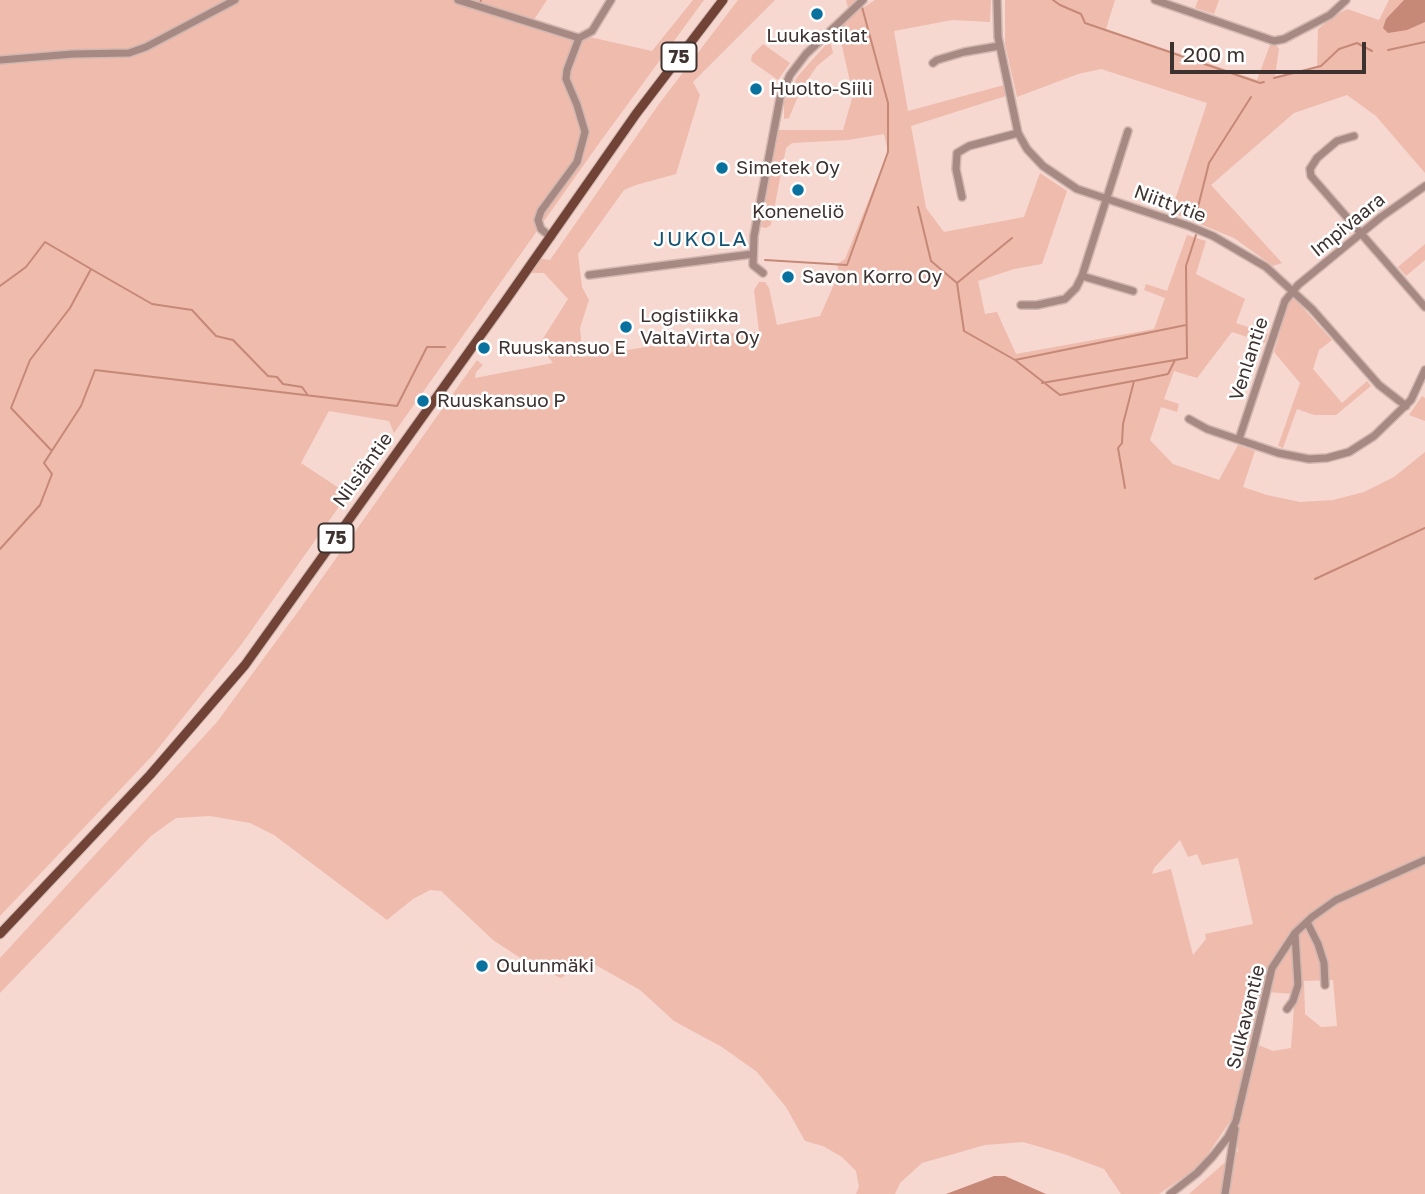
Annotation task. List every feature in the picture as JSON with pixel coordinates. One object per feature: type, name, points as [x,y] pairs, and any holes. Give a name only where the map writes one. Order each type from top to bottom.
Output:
[{"type":"main road","name":"Nilsiäntie","points":[[0,934],[150,775],[245,665],[636,114],[723,0]]},
{"type":"street","points":[[0,60],[129,53],[146,47],[235,0]]},
{"type":"street","points":[[458,0],[579,38]]},
{"type":"street","points":[[551,237],[541,229],[538,220],[541,211],[578,162],[585,132],[566,79],[567,70],[579,38],[592,31],[611,0]]},
{"type":"street","points":[[762,274],[753,265],[752,254],[780,98],[790,75],[806,54],[863,0]]},
{"type":"street","name":"Niittytie","points":[[997,0],[999,46],[1018,133],[1027,149],[1042,166],[1077,188],[1213,236],[1266,267],[1293,291],[1379,385],[1406,406]]},
{"type":"street","points":[[1155,0],[1274,41],[1284,39],[1330,15],[1346,0]]},
{"type":"street","points":[[933,63],[964,52],[999,46]]},
{"type":"street","points":[[1021,305],[1037,305],[1065,299],[1076,288],[1129,131]]},
{"type":"street","points":[[962,197],[956,169],[957,153],[970,146],[1018,133]]},
{"type":"street","points":[[1354,135],[1337,141],[1317,158],[1310,169],[1316,184],[1425,307]]},
{"type":"street","name":"Impivaara","points":[[1293,291],[1394,206],[1425,186]]},
{"type":"street","points":[[589,275],[752,254]]},
{"type":"street","points":[[1082,276],[1133,291]]},
{"type":"street","name":"Venlantie","points":[[1240,439],[1284,301],[1293,291]]},
{"type":"street","points":[[1189,419],[1208,429],[1293,456],[1327,458],[1349,452],[1374,436],[1406,406],[1415,394],[1425,370]]},
{"type":"street","name":"Sulkavantie","points":[[1170,1194],[1197,1173],[1213,1156],[1228,1137],[1236,1121],[1272,968],[1295,933],[1336,900],[1425,860]]},
{"type":"street","points":[[1307,922],[1324,964],[1325,985]]},
{"type":"street","points":[[1287,1009],[1293,1001],[1298,985],[1295,933]]},
{"type":"street","points":[[1225,1194],[1236,1121]]},
{"type":"shaded area","points":[[0,0],[458,0],[571,36],[585,36],[652,51],[693,0],[704,0],[394,433],[389,421],[329,411],[301,463],[348,494],[241,645],[152,756],[0,916]]},
{"type":"shaded area","points":[[469,0],[547,0],[533,21]]},
{"type":"shaded area","points":[[738,0],[775,0],[693,82],[700,95],[676,174],[624,190],[578,254],[582,287],[589,300],[580,328],[583,357],[740,332],[759,332],[754,290],[759,282],[765,282],[769,288],[777,325],[820,316],[839,273],[837,264],[845,259],[888,152],[884,134],[848,140],[792,143],[786,148],[771,225],[761,227],[778,130],[843,130],[853,95],[837,24],[849,12],[846,0],[863,0],[859,3],[863,8],[875,0],[991,0],[990,22],[952,20],[894,31],[908,111],[1004,85],[1006,96],[911,126],[926,208],[944,232],[1024,217],[1040,173],[1067,191],[1042,264],[1014,269],[978,281],[985,314],[997,312],[1016,354],[1154,329],[1165,298],[1144,290],[1146,284],[1167,291],[1187,235],[1206,241],[1196,274],[1245,299],[1236,323],[1268,334],[1265,343],[1232,332],[1197,378],[1174,371],[1164,399],[1179,404],[1177,412],[1161,407],[1150,440],[1173,464],[1219,480],[1238,445],[1255,451],[1243,487],[1300,502],[1333,500],[1364,492],[1394,477],[1425,452],[1425,1194],[1189,1194],[1238,1151],[1233,1117],[1200,1166],[1159,1194],[1121,1194],[1104,1169],[1023,1142],[985,1145],[922,1163],[900,1183],[895,1194],[856,1194],[859,1187],[856,1171],[842,1157],[823,1146],[805,1141],[786,1107],[757,1072],[722,1047],[674,1021],[640,990],[594,964],[579,966],[561,978],[528,963],[493,940],[441,891],[430,890],[413,899],[387,920],[274,835],[250,823],[210,816],[176,818],[151,836],[0,993],[0,958],[217,722],[477,360],[483,365],[476,372],[475,378],[553,363],[539,345],[568,299],[544,273],[525,273],[536,258],[550,260],[659,104]],"holes":[[[1180,840],[1188,857],[1197,854],[1202,865],[1238,858],[1253,924],[1205,934],[1206,939],[1193,955],[1171,869],[1152,874],[1154,868]],[[1333,980],[1337,1026],[1321,1027],[1305,1014],[1304,981]],[[1266,992],[1295,994],[1291,1048],[1273,1051],[1256,1044]]]},
{"type":"shaded area","points":[[1005,0],[1115,0],[1106,29],[1257,80],[1270,45],[1276,45],[1279,49],[1275,76],[1317,68],[1318,29],[1333,17],[1347,9],[1379,20],[1389,0],[1425,0],[1425,173],[1376,116],[1347,95],[1294,113],[1211,185],[1282,263],[1273,266],[1234,238],[1171,212],[1207,103],[1101,69],[1078,74],[1017,97],[1005,44]]},
{"type":"shaded area","points":[[1198,0],[1219,0],[1214,14],[1195,8]]},
{"type":"shaded area","points":[[1404,0],[1425,0],[1425,22],[1407,30],[1388,33],[1383,28],[1386,19]]},
{"type":"shaded area","points":[[830,40],[833,53],[817,66],[800,91],[789,118],[784,119],[784,102],[797,77]]},
{"type":"shaded area","points":[[763,44],[790,63],[778,80],[751,61],[752,55]]},
{"type":"shaded area","points":[[1425,244],[1425,260],[1406,276],[1398,267]]},
{"type":"shaded area","points":[[1294,298],[1332,340],[1319,350],[1313,369],[1342,403],[1367,381],[1371,386],[1336,415],[1314,415],[1297,409],[1283,448],[1278,446],[1300,383],[1274,352],[1288,304]]},
{"type":"shaded area","points":[[1422,396],[1425,398],[1425,421],[1409,415]]},
{"type":"shaded area","points":[[994,1176],[1005,1176],[1046,1194],[946,1194]]},
{"type":"waterway","points":[[1053,0],[1081,14],[1085,23],[1260,83],[1264,82]]},
{"type":"waterway","points":[[765,260],[847,265],[888,152],[888,103],[862,7]]},
{"type":"waterway","points":[[1388,50],[1425,42]]},
{"type":"waterway","points":[[1274,78],[1321,66],[1339,49],[1357,43],[1372,51]]},
{"type":"waterway","points":[[1201,219],[1202,216],[1197,211],[1209,163],[1251,97]]},
{"type":"waterway","points":[[918,207],[931,261],[957,283]]},
{"type":"waterway","points":[[1125,488],[1118,448],[1122,443],[1123,424],[1134,381],[1168,374],[1175,360],[1187,358],[1186,266],[1196,235]]},
{"type":"waterway","points":[[1012,238],[957,283],[964,331],[1015,360],[1186,325]]},
{"type":"waterway","points":[[0,286],[26,267],[45,242],[91,269]]},
{"type":"waterway","points":[[51,450],[11,408],[30,360],[70,308],[91,269],[152,304],[192,310],[216,336],[233,340],[268,376],[277,377],[283,384],[302,387],[307,394]]},
{"type":"waterway","points":[[0,549],[40,505],[52,474],[44,463],[81,406],[95,370],[397,406],[427,347],[445,347]]},
{"type":"waterway","points":[[1015,360],[1060,395],[1133,381]]},
{"type":"waterway","points":[[1042,383],[1175,360]]},
{"type":"waterway","points":[[1315,579],[1425,528]]},
{"type":"place","name":"Luukastilat","points":[[817,14]]},
{"type":"place","name":"Huolto-Siili","points":[[756,89]]},
{"type":"place","name":"Simetek Oy","points":[[722,168]]},
{"type":"place","name":"Koneneliö","points":[[798,190]]},
{"type":"place","name":"Savon Korro Oy","points":[[788,277]]},
{"type":"place","name":"Logistiikka ValtaVirta Oy","points":[[626,327]]},
{"type":"place","name":"Ruuskansuo E","points":[[484,348]]},
{"type":"place","name":"Ruuskansuo P","points":[[423,401]]},
{"type":"place","name":"Oulunmäki","points":[[482,966]]},
{"type":"district","name":"JUKOLA","points":[[701,239]]}]
